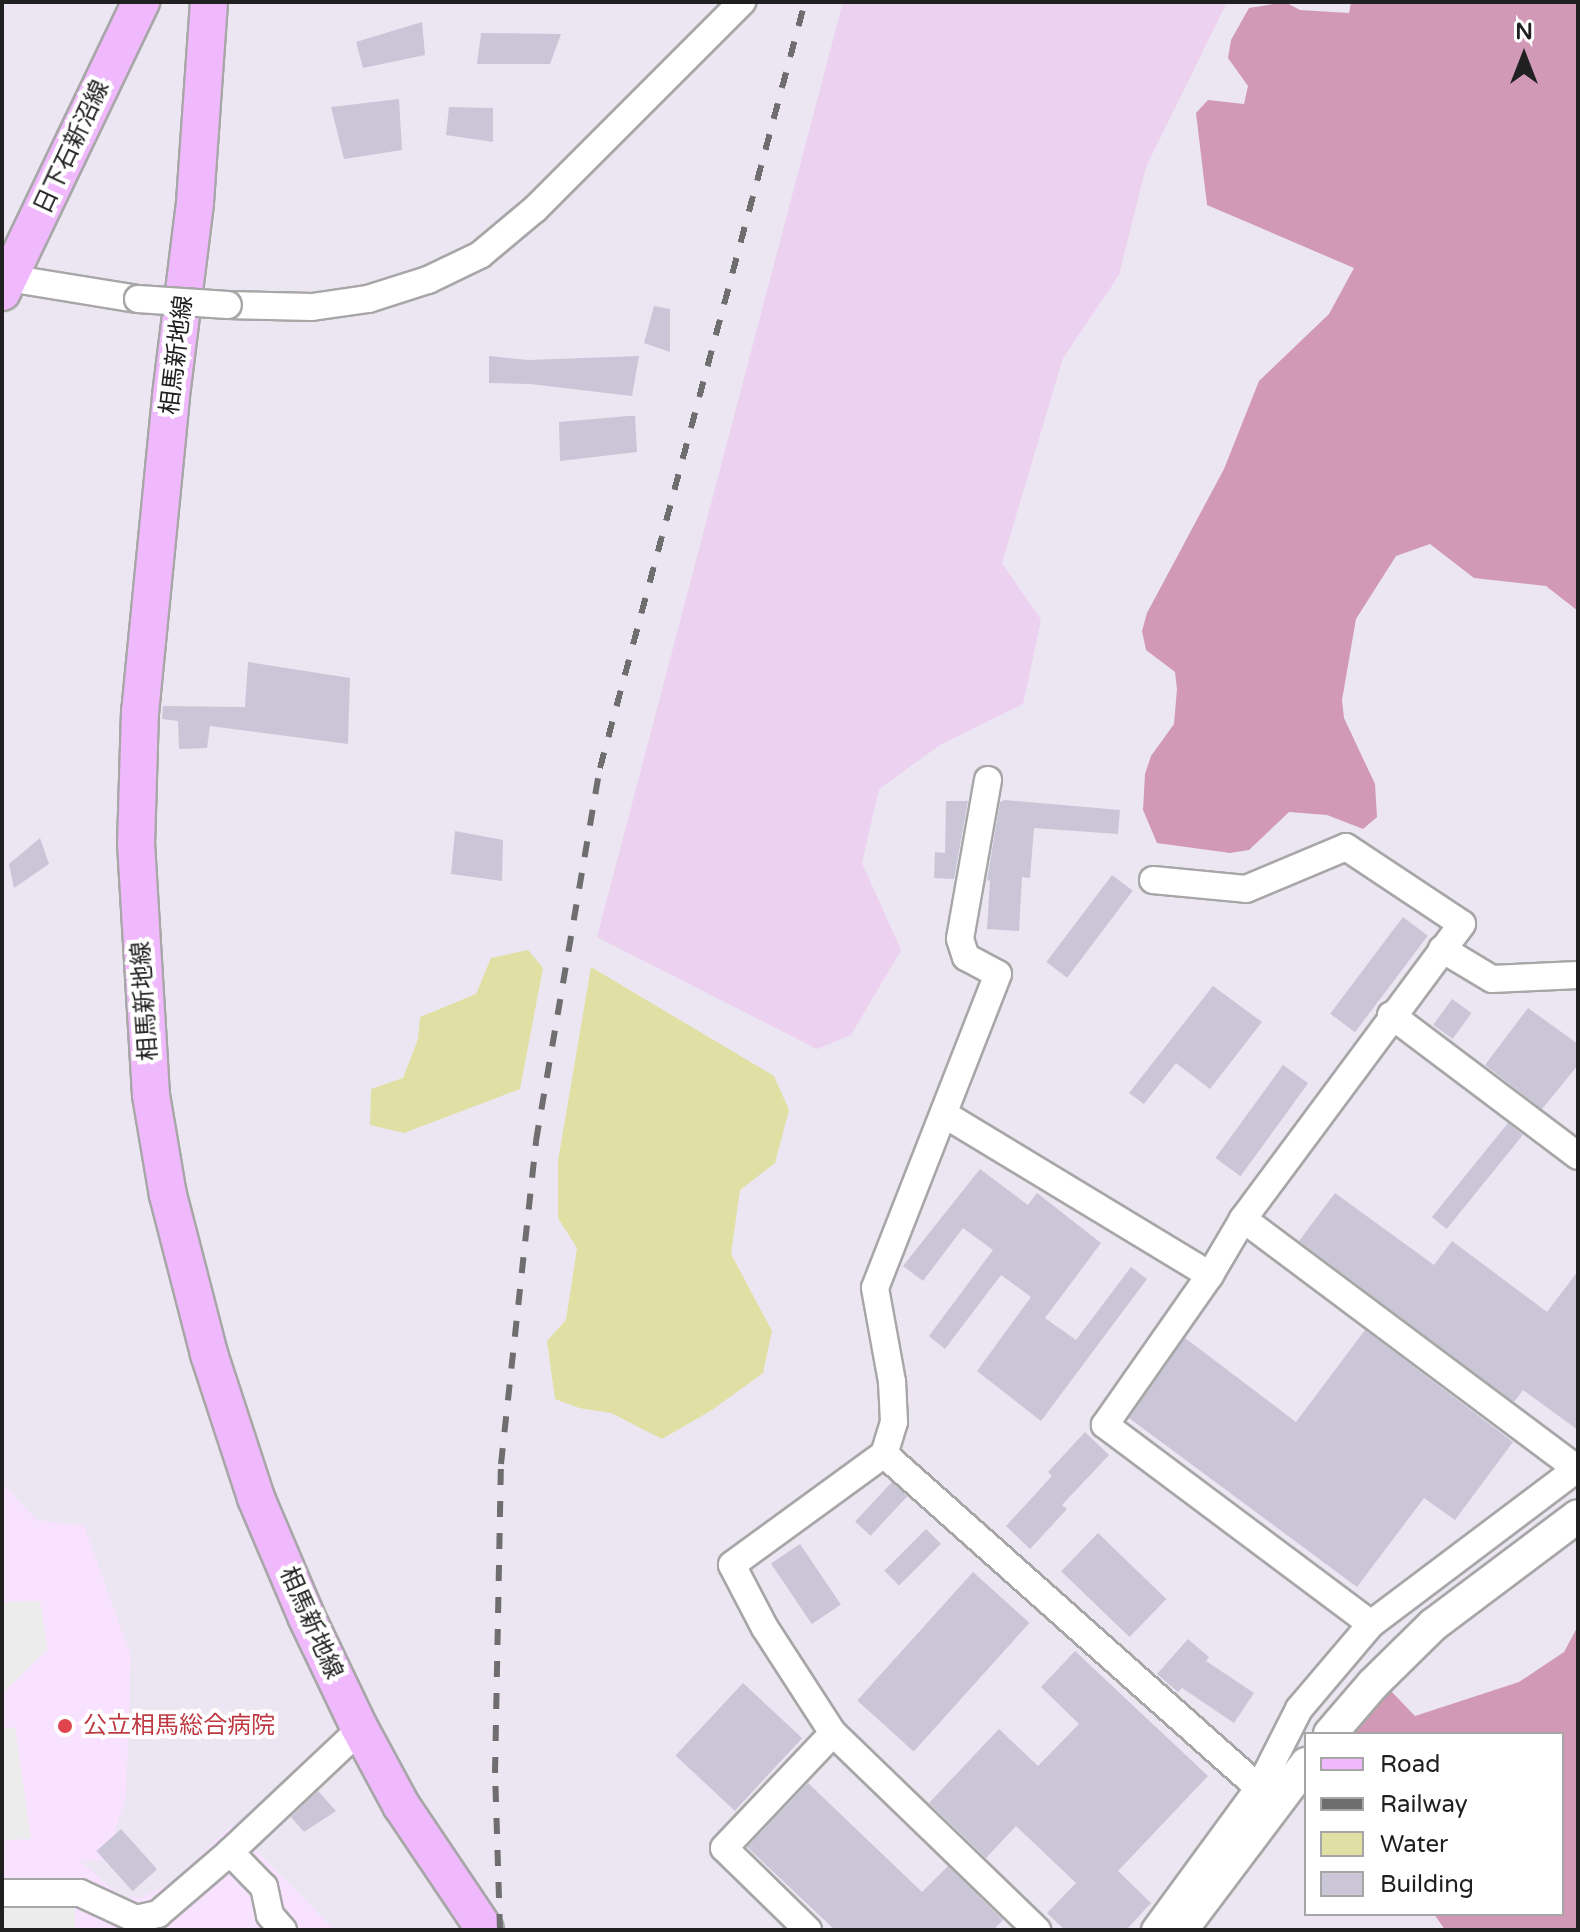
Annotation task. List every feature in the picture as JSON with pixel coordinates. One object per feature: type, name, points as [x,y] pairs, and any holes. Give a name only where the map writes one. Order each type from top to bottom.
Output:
[{"type":"main road","name":"日下石新沼線","points":[[5,283],[141,2]]},
{"type":"main road","name":"相馬新地線","points":[[209,2],[195,203],[171,397],[140,711],[136,843],[151,1095],[168,1195],[198,1311],[251,1483],[306,1616],[359,1727],[401,1805],[478,1920]]},
{"type":"street","points":[[5,283],[138,299],[312,307],[368,299],[428,280],[480,255],[535,209],[742,2]]},
{"type":"street","points":[[988,780],[960,939],[966,957],[998,974],[875,1288],[892,1382],[894,1422],[884,1454],[732,1565],[765,1628],[833,1733],[1037,1930]]},
{"type":"street","points":[[1153,880],[1246,889],[1346,847],[1462,924],[1391,1015],[1243,1219],[1210,1275],[1105,1425],[1371,1624]]},
{"type":"street","points":[[1442,949],[1492,979],[1578,975]]},
{"type":"street","points":[[1391,1015],[1578,1156]]},
{"type":"street","points":[[944,1114],[1210,1275]]},
{"type":"street","points":[[1155,1930],[1259,1788],[1299,1709],[1371,1624],[1578,1469],[1243,1219]]},
{"type":"street","points":[[884,1454],[1259,1788]]},
{"type":"street","points":[[1332,1732],[1373,1684],[1433,1625],[1578,1516]]},
{"type":"street","points":[[2,1893],[80,1893],[136,1919],[158,1914],[230,1852],[359,1727]]},
{"type":"street","points":[[808,1930],[724,1848],[833,1733]]},
{"type":"street","points":[[1181,1930],[1304,1767]]},
{"type":"street","points":[[230,1852],[264,1887],[270,1915],[283,1930]]},
{"type":"shaded area","points":[[843,2],[1227,2],[1146,167],[1119,275],[1063,358],[1002,563],[1041,620],[1023,704],[940,745],[879,789],[862,863],[901,950],[851,1035],[817,1049],[597,937]]},
{"type":"shaded area","points":[[1285,2],[1300,10],[1349,13],[1351,2],[1578,2],[1578,611],[1546,586],[1474,578],[1430,544],[1396,556],[1356,619],[1342,700],[1344,718],[1375,784],[1377,817],[1363,829],[1327,815],[1289,812],[1249,850],[1230,853],[1157,843],[1143,810],[1145,774],[1151,756],[1174,724],[1177,689],[1175,672],[1146,650],[1142,631],[1147,613],[1224,469],[1259,381],[1329,314],[1354,268],[1207,205],[1196,113],[1208,100],[1244,104],[1248,86],[1228,58],[1231,40],[1249,8]]},
{"type":"shaded area","name":"公立相馬総合病院","points":[[2,1483],[36,1520],[84,1526],[131,1656],[126,1797],[105,1860],[80,1861],[120,1896],[140,1898],[171,1883],[232,1825],[334,1930],[2,1930]]},
{"type":"shaded area","points":[[40,1601],[48,1649],[2,1694],[2,1602]]},
{"type":"shaded area","points":[[1578,1626],[1578,1930],[1445,1930],[1435,1916],[1564,1916],[1564,1732],[1353,1732],[1359,1711],[1390,1690],[1415,1716],[1519,1682],[1564,1652]]},
{"type":"shaded area","points":[[2,1727],[15,1728],[31,1839],[2,1840]]},
{"type":"shaded area","points":[[51,1903],[75,1908],[75,1930],[2,1930],[2,1904]]},
{"type":"water","points":[[528,950],[543,968],[520,1089],[404,1133],[370,1125],[371,1089],[403,1078],[418,1039],[420,1017],[476,994],[491,958]]},
{"type":"water","points":[[591,967],[774,1076],[789,1110],[775,1163],[740,1190],[731,1254],[772,1331],[763,1373],[712,1410],[662,1439],[611,1413],[579,1408],[555,1399],[547,1341],[566,1320],[577,1248],[558,1218],[558,1161]]},
{"type":"building","points":[[422,22],[425,55],[363,68],[356,42]]},
{"type":"building","points":[[481,33],[561,34],[550,64],[477,64]]},
{"type":"building","points":[[399,99],[402,150],[344,159],[331,107]]},
{"type":"building","points":[[449,107],[493,108],[493,142],[446,135]]},
{"type":"building","points":[[654,306],[670,309],[670,352],[644,343]]},
{"type":"building","points":[[489,356],[528,360],[639,356],[632,396],[530,384],[489,383]]},
{"type":"building","points":[[635,416],[637,452],[560,461],[559,422]]},
{"type":"building","points":[[248,662],[350,678],[348,744],[210,726],[207,748],[179,749],[178,721],[162,719],[163,706],[245,707]]},
{"type":"building","points":[[946,801],[968,801],[954,879],[934,878],[935,852],[945,853]]},
{"type":"building","points":[[1000,802],[1120,810],[1118,834],[1034,828],[1030,878],[1022,877],[1019,931],[987,929],[990,881],[987,880]]},
{"type":"building","points":[[455,831],[503,840],[502,881],[451,874]]},
{"type":"building","points":[[40,838],[49,864],[14,888],[9,864]]},
{"type":"building","points":[[1112,875],[1133,891],[1067,978],[1046,962]]},
{"type":"building","points":[[1403,917],[1428,936],[1355,1032],[1330,1014]]},
{"type":"building","points":[[1213,986],[1262,1022],[1210,1089],[1176,1063],[1144,1104],[1129,1093]]},
{"type":"building","points":[[1452,999],[1471,1013],[1453,1039],[1433,1025]]},
{"type":"building","points":[[1528,1008],[1578,1044],[1578,1065],[1542,1109],[1485,1065]]},
{"type":"building","points":[[1283,1065],[1308,1083],[1240,1176],[1215,1158]]},
{"type":"building","points":[[1508,1123],[1523,1135],[1447,1229],[1432,1217]]},
{"type":"building","points":[[980,1169],[1028,1205],[1037,1193],[1101,1243],[1045,1318],[1076,1340],[1131,1267],[1147,1279],[1041,1421],[977,1371],[1031,1297],[1001,1275],[945,1349],[929,1336],[993,1250],[963,1228],[923,1281],[903,1266]]},
{"type":"building","points":[[1335,1193],[1434,1265],[1452,1241],[1547,1312],[1578,1271],[1578,1430],[1523,1390],[1514,1402],[1299,1241]]},
{"type":"building","points":[[1365,1330],[1513,1442],[1455,1520],[1424,1498],[1357,1587],[1129,1418],[1185,1338],[1296,1422]]},
{"type":"building","points":[[1085,1432],[1109,1455],[1062,1505],[1067,1509],[1030,1549],[1006,1526],[1052,1476],[1048,1472]]},
{"type":"building","points":[[892,1482],[907,1496],[871,1536],[855,1521]]},
{"type":"building","points":[[926,1529],[941,1544],[899,1586],[884,1571]]},
{"type":"building","points":[[1098,1533],[1166,1599],[1130,1637],[1061,1571]]},
{"type":"building","points":[[800,1544],[841,1605],[812,1624],[771,1564]]},
{"type":"building","points":[[973,1572],[1029,1623],[914,1751],[857,1701]]},
{"type":"building","points":[[1188,1639],[1209,1657],[1206,1661],[1254,1693],[1234,1723],[1182,1688],[1178,1692],[1157,1674]]},
{"type":"building","points":[[1075,1651],[1208,1776],[1118,1871],[1151,1903],[1126,1930],[1065,1930],[1047,1913],[1076,1883],[1016,1826],[986,1858],[929,1803],[999,1729],[1038,1766],[1079,1724],[1041,1687]]},
{"type":"building","points":[[743,1683],[802,1738],[735,1811],[675,1755]]},
{"type":"building","points":[[808,1783],[922,1892],[948,1866],[1003,1920],[993,1930],[835,1930],[747,1847]]},
{"type":"building","points":[[318,1791],[336,1811],[304,1832],[291,1817]]},
{"type":"building","points":[[121,1829],[157,1869],[133,1891],[96,1851]]},
{"type":"railway","points":[[500,1930],[495,1773],[501,1464],[536,1141],[600,768],[805,2]]},
{"type":"place","name":"公立相馬総合病院","points":[[65,1726]]}]
